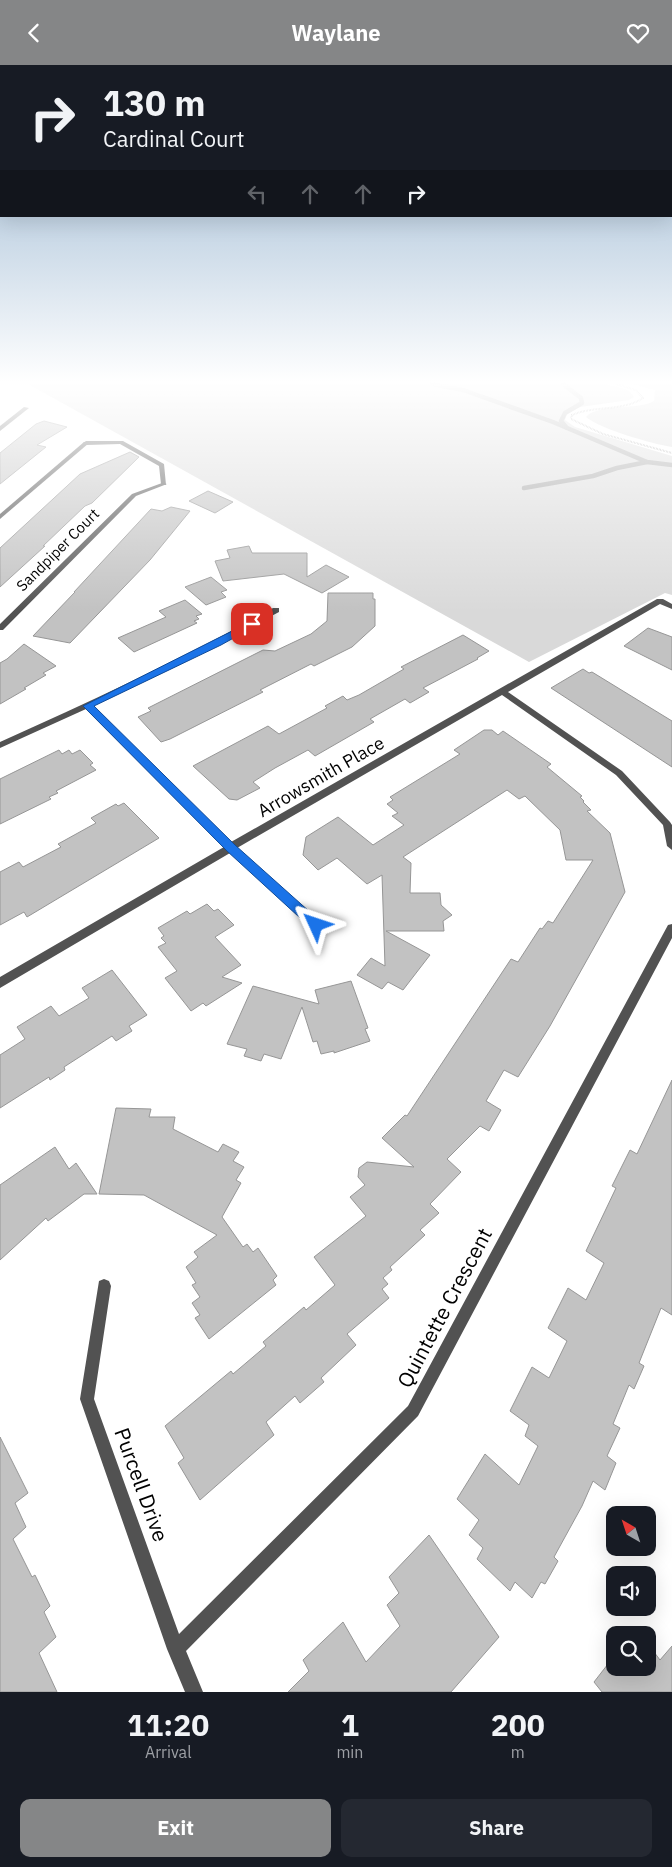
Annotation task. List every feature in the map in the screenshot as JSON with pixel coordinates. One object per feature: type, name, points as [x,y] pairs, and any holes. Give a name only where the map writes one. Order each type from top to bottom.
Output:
[{"type":"street","name":"Sandpiper Court","points":[[0,517],[66,460]]},
{"type":"street","name":"Sandpiper Court","points":[[0,628],[134,495],[164,484],[162,465],[153,460]]},
{"type":"street","name":"Arrowsmith Place","points":[[0,983],[660,601],[672,607]]},
{"type":"street","points":[[0,745],[88,706],[218,643],[276,610]]},
{"type":"street","points":[[503,692],[619,773],[667,824],[672,846]]},
{"type":"street","points":[[88,706],[231,848],[316,925]]},
{"type":"street","name":"Quintette Crescent","points":[[176,1649],[413,1411],[672,928]]},
{"type":"street","name":"Purcell Drive","points":[[104,1285],[87,1399],[176,1649],[194,1692]]},
{"type":"shaded area","points":[[165,460],[672,460],[672,595],[665,593],[529,662]]},
{"type":"building","points":[[0,460],[30,460],[0,484]]},
{"type":"building","points":[[112,460],[136,460],[0,587],[0,548],[80,474]]},
{"type":"building","points":[[208,491],[233,502],[215,513],[189,501]]},
{"type":"building","points":[[171,507],[190,511],[150,560],[70,643],[33,636],[151,509],[162,511]]},
{"type":"building","points":[[249,546],[252,553],[307,553],[307,577],[326,565],[349,577],[322,593],[284,574],[223,581],[215,561],[230,558],[227,550]]},
{"type":"building","points":[[211,577],[227,590],[221,592],[226,597],[206,605],[185,587]]},
{"type":"building","points":[[328,593],[373,593],[373,599],[375,599],[375,626],[352,647],[314,666],[311,664],[260,690],[263,692],[161,742],[138,717],[151,711],[148,708],[263,650],[275,651],[311,634],[327,621]]},
{"type":"building","points":[[185,600],[202,614],[196,616],[199,619],[194,621],[197,623],[134,652],[118,638],[166,617],[159,611]]},
{"type":"building","points":[[648,628],[672,637],[672,670],[624,646]]},
{"type":"building","points":[[463,635],[489,651],[478,659],[423,688],[429,692],[410,703],[405,699],[370,719],[374,722],[315,756],[308,750],[275,768],[253,782],[260,788],[237,800],[229,799],[193,766],[268,726],[279,734],[327,708],[325,706],[343,696],[347,700],[359,695],[404,669],[401,667]]},
{"type":"building","points":[[24,644],[56,666],[43,673],[46,675],[24,688],[26,689],[0,704],[0,663]]},
{"type":"building","points":[[583,669],[589,673],[592,672],[672,721],[672,767],[551,688]]},
{"type":"building","points":[[484,730],[492,730],[498,735],[503,731],[551,764],[547,767],[582,796],[580,797],[583,802],[591,810],[587,811],[610,833],[625,892],[550,1026],[518,1077],[504,1070],[486,1101],[501,1110],[489,1131],[480,1126],[447,1159],[461,1172],[430,1204],[439,1213],[420,1230],[425,1235],[390,1267],[392,1270],[383,1278],[388,1284],[382,1289],[389,1298],[347,1334],[356,1345],[321,1378],[324,1382],[300,1403],[295,1396],[266,1422],[274,1435],[200,1500],[178,1463],[184,1458],[165,1426],[231,1371],[233,1374],[266,1346],[263,1342],[304,1307],[306,1310],[335,1285],[314,1257],[366,1216],[350,1197],[365,1185],[358,1177],[359,1168],[367,1162],[414,1167],[382,1138],[405,1115],[407,1116],[511,959],[518,962],[540,928],[542,929],[548,921],[553,923],[593,860],[566,860],[560,830],[525,796],[519,799],[507,790],[403,857],[411,863],[410,893],[440,893],[441,905],[452,915],[443,921],[444,931],[386,931],[430,955],[403,990],[388,982],[382,989],[357,975],[371,958],[385,966],[382,875],[367,884],[337,858],[318,870],[303,855],[306,837],[338,817],[373,845],[404,825],[392,816],[398,813],[387,804],[393,800],[390,797],[460,754],[454,750]]},
{"type":"building","points":[[59,750],[62,754],[69,750],[72,754],[80,750],[93,763],[90,765],[96,770],[56,791],[58,793],[49,797],[51,799],[0,824],[0,779]]},
{"type":"building","points":[[124,803],[159,838],[27,917],[24,912],[0,925],[0,872],[19,862],[23,867],[61,847],[58,844],[96,823],[91,818],[116,804],[118,806]]},
{"type":"building","points":[[207,904],[214,911],[218,909],[234,925],[215,937],[241,965],[222,977],[242,983],[206,1006],[203,1003],[191,1011],[165,978],[177,971],[158,947],[166,943],[161,938],[164,936],[158,928],[187,911],[190,914]]},
{"type":"building","points":[[112,970],[147,1015],[129,1026],[132,1031],[116,1041],[112,1036],[64,1067],[65,1070],[50,1080],[49,1077],[0,1108],[0,1055],[25,1039],[17,1027],[51,1006],[59,1016],[89,998],[82,988]]},
{"type":"building","points":[[351,981],[368,1028],[365,1029],[370,1041],[334,1053],[334,1051],[321,1054],[317,1041],[313,1042],[302,1007],[281,1059],[264,1054],[261,1061],[244,1056],[247,1049],[227,1044],[253,986],[319,1004],[315,990]]},
{"type":"building","points":[[672,1080],[672,1315],[661,1308],[639,1363],[644,1366],[634,1389],[629,1385],[613,1424],[620,1428],[607,1456],[616,1463],[605,1490],[593,1481],[582,1506],[554,1557],[558,1561],[545,1584],[541,1582],[532,1598],[515,1582],[510,1591],[477,1559],[483,1548],[469,1535],[479,1520],[457,1499],[485,1454],[519,1485],[538,1446],[525,1436],[529,1425],[510,1411],[532,1367],[549,1378],[567,1341],[548,1328],[568,1288],[586,1300],[604,1263],[586,1251],[616,1188],[612,1186],[630,1150],[637,1154]]},
{"type":"building","points":[[116,1108],[151,1109],[149,1117],[175,1117],[173,1129],[218,1152],[223,1144],[239,1152],[233,1161],[244,1167],[236,1180],[241,1183],[222,1217],[243,1247],[247,1244],[253,1252],[258,1248],[277,1276],[273,1280],[276,1285],[209,1339],[195,1318],[200,1315],[192,1303],[200,1297],[192,1285],[196,1283],[186,1267],[198,1257],[194,1252],[217,1235],[144,1195],[99,1194]]},
{"type":"building","points":[[55,1147],[69,1169],[76,1163],[97,1194],[84,1194],[48,1221],[46,1218],[0,1260],[0,1185]]},
{"type":"building","points":[[0,1437],[28,1493],[15,1503],[26,1527],[13,1539],[32,1577],[35,1575],[50,1606],[44,1612],[56,1637],[39,1653],[57,1692],[0,1692]]},
{"type":"building","points":[[429,1535],[499,1637],[451,1692],[288,1692],[309,1671],[303,1660],[343,1622],[366,1662],[400,1626],[387,1605],[399,1593],[389,1577]]},
{"type":"building","points":[[672,1646],[672,1692],[602,1692],[594,1682],[606,1667],[606,1676],[656,1676],[656,1655],[660,1660]]},
{"type":"waterway","points":[[642,460],[647,462]]},
{"type":"waterway","points":[[524,488],[593,476],[617,468],[647,462]]},
{"type":"waterway","points":[[647,462],[672,465]]},
{"type":"route","points":[[252,624],[218,643],[88,706],[231,848],[316,925]]}]
